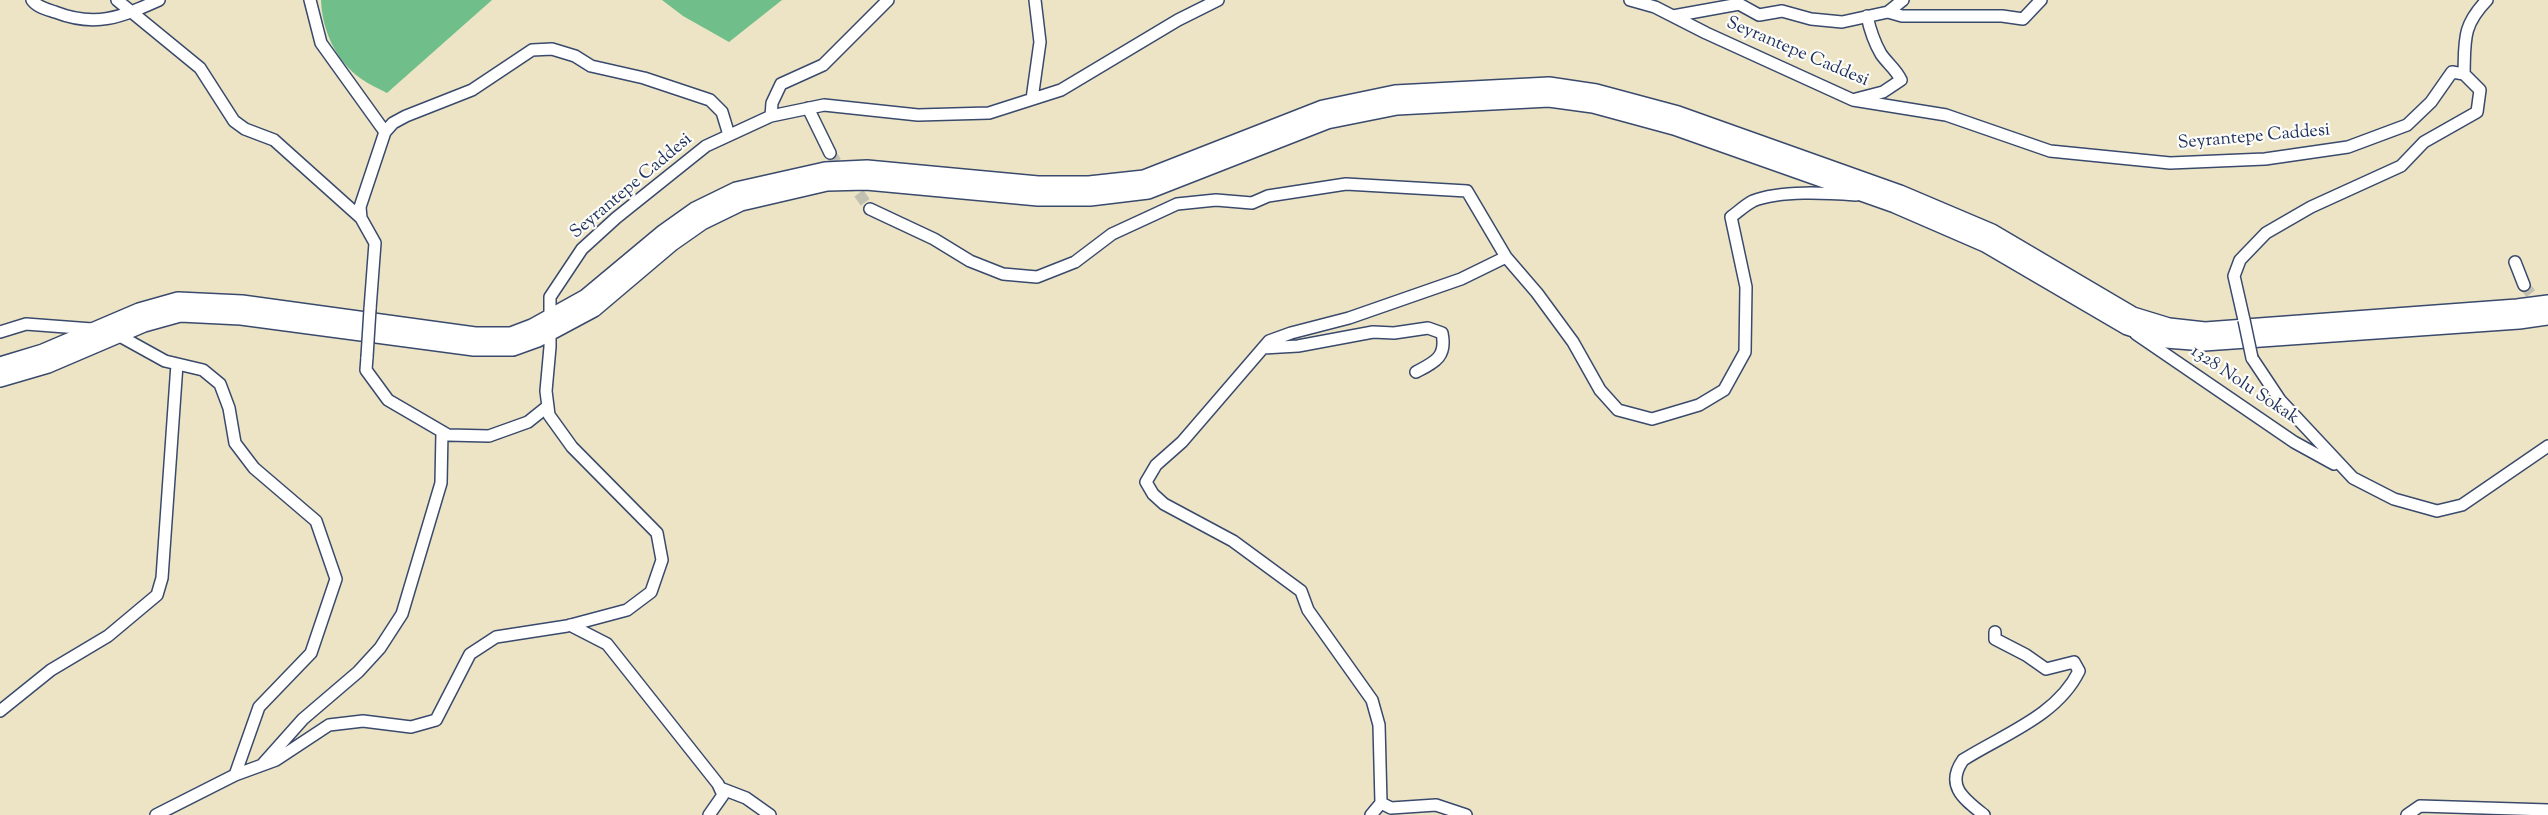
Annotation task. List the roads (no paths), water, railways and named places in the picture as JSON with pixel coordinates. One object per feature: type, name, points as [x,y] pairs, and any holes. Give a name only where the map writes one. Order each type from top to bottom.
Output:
[{"type":"main road","points":[[0,365],[44,352],[139,311],[178,300],[242,303],[475,335],[511,334],[550,317],[586,297],[680,221],[696,210],[736,190],[825,170],[867,168],[1038,184],[1089,184],[1144,178],[1323,108],[1395,93],[1549,85],[1596,92],[1678,114],[1900,192],[1992,232],[2133,314],[2169,326],[2205,330],[2517,307],[2548,303]]},
{"type":"main road","points":[[0,379],[48,366],[144,324],[180,314],[241,317],[474,348],[514,348],[550,333],[594,308],[672,243],[695,227],[741,203],[827,183],[866,182],[1038,198],[1090,198],[1148,191],[1327,121],[1397,107],[1549,99],[1593,105],[1674,127],[1869,196],[1986,244],[2125,326],[2166,340],[2204,343],[2519,321],[2548,317]]},
{"type":"street","points":[[32,0],[35,5],[65,16],[96,22],[132,12],[159,0]]},
{"type":"street","points":[[117,0],[200,68],[234,121],[245,129],[274,140],[361,218],[375,243],[366,370],[388,400],[448,435],[488,436],[528,422],[548,406]]},
{"type":"street","points":[[310,0],[321,44],[384,132]]},
{"type":"street","points":[[771,116],[772,103],[781,84],[823,65],[888,0]]},
{"type":"street","points":[[1032,99],[1040,42],[1035,0]]},
{"type":"street","name":"Seyrantepe Caddesi","points":[[156,815],[235,775],[276,760],[329,725],[363,721],[411,727],[436,720],[470,654],[496,637],[570,625],[627,610],[650,592],[662,560],[657,534],[572,447],[549,414],[546,391],[550,333],[550,298],[582,249],[616,218],[706,146],[771,116],[824,105],[918,116],[989,113],[1060,90],[1178,20],[1218,0]]},
{"type":"street","name":"Seyrantepe Caddesi","points":[[1630,0],[1655,7],[1853,100],[1946,116],[2050,151],[2170,163],[2265,159],[2348,147],[2407,125],[2431,102],[2452,72],[2464,74]]},
{"type":"street","points":[[1888,12],[1903,0]]},
{"type":"street","points":[[1673,16],[1739,4],[1759,15],[1782,11],[1811,18],[1842,22],[1888,12],[1902,16],[2002,16],[2023,19],[2041,0]]},
{"type":"street","points":[[2487,0],[2473,14],[2466,32],[2464,74],[2480,90],[2477,112],[2424,142],[2401,166],[2310,206],[2266,233],[2240,260],[2234,276],[2252,358],[2280,400],[2353,478],[2394,498],[2437,511],[2462,505],[2548,446]]},
{"type":"street","points":[[1853,100],[1882,92],[1901,80],[1873,38],[1866,16]]},
{"type":"street","points":[[361,218],[360,207],[384,132],[393,123],[472,90],[532,50],[552,49],[575,56],[592,66],[644,78],[710,100],[722,112],[729,135]]},
{"type":"street","points":[[808,108],[830,153]]},
{"type":"street","points":[[870,208],[934,239],[970,261],[1004,274],[1037,277],[1075,262],[1112,234],[1178,204],[1216,200],[1252,202],[1268,196],[1346,184],[1467,191],[1506,257],[1537,293],[1573,342],[1600,390],[1618,410],[1652,419],[1700,405],[1724,390],[1745,352],[1746,286],[1731,217],[1753,202],[1789,195],[1828,193],[1869,196]]},
{"type":"street","points":[[1371,815],[1381,803],[1379,725],[1372,700],[1308,610],[1301,591],[1233,541],[1164,504],[1153,494],[1146,482],[1156,465],[1182,442],[1269,341],[1291,333],[1349,318],[1461,280],[1506,257]]},
{"type":"street","points":[[2514,262],[2524,285]]},
{"type":"street","points":[[0,332],[26,324],[99,329]]},
{"type":"street","name":"1328 Nolu Sokak","points":[[2125,326],[2294,442],[2346,471]]},
{"type":"street","points":[[1263,348],[1298,346],[1373,332],[1394,332],[1428,328],[1442,333],[1445,345],[1438,360],[1416,372]]},
{"type":"street","points":[[118,335],[165,361],[203,370],[220,384],[229,408],[235,443],[254,468],[316,521],[336,579],[311,653],[258,707],[235,775]]},
{"type":"street","points":[[0,711],[52,670],[108,636],[157,595],[162,578],[176,364]]},
{"type":"street","points":[[262,765],[303,719],[358,672],[380,648],[402,614],[441,483],[442,432]]},
{"type":"street","points":[[570,625],[607,644],[720,788],[723,795],[709,815]]},
{"type":"street","points":[[1984,815],[1965,799],[1956,785],[1956,769],[1963,760],[2040,716],[2073,684],[2080,671],[2074,662],[2046,669],[2026,655],[1999,643],[1995,639],[1995,632]]},
{"type":"street","points":[[720,788],[746,798],[770,815]]},
{"type":"street","points":[[1381,803],[1391,808],[1436,805],[1466,815]]},
{"type":"street","points":[[2407,815],[2420,806],[2548,810]]},
{"type":"tunnel","points":[[830,153],[870,209]]},
{"type":"tunnel","points":[[2524,285],[2543,309]]}]
